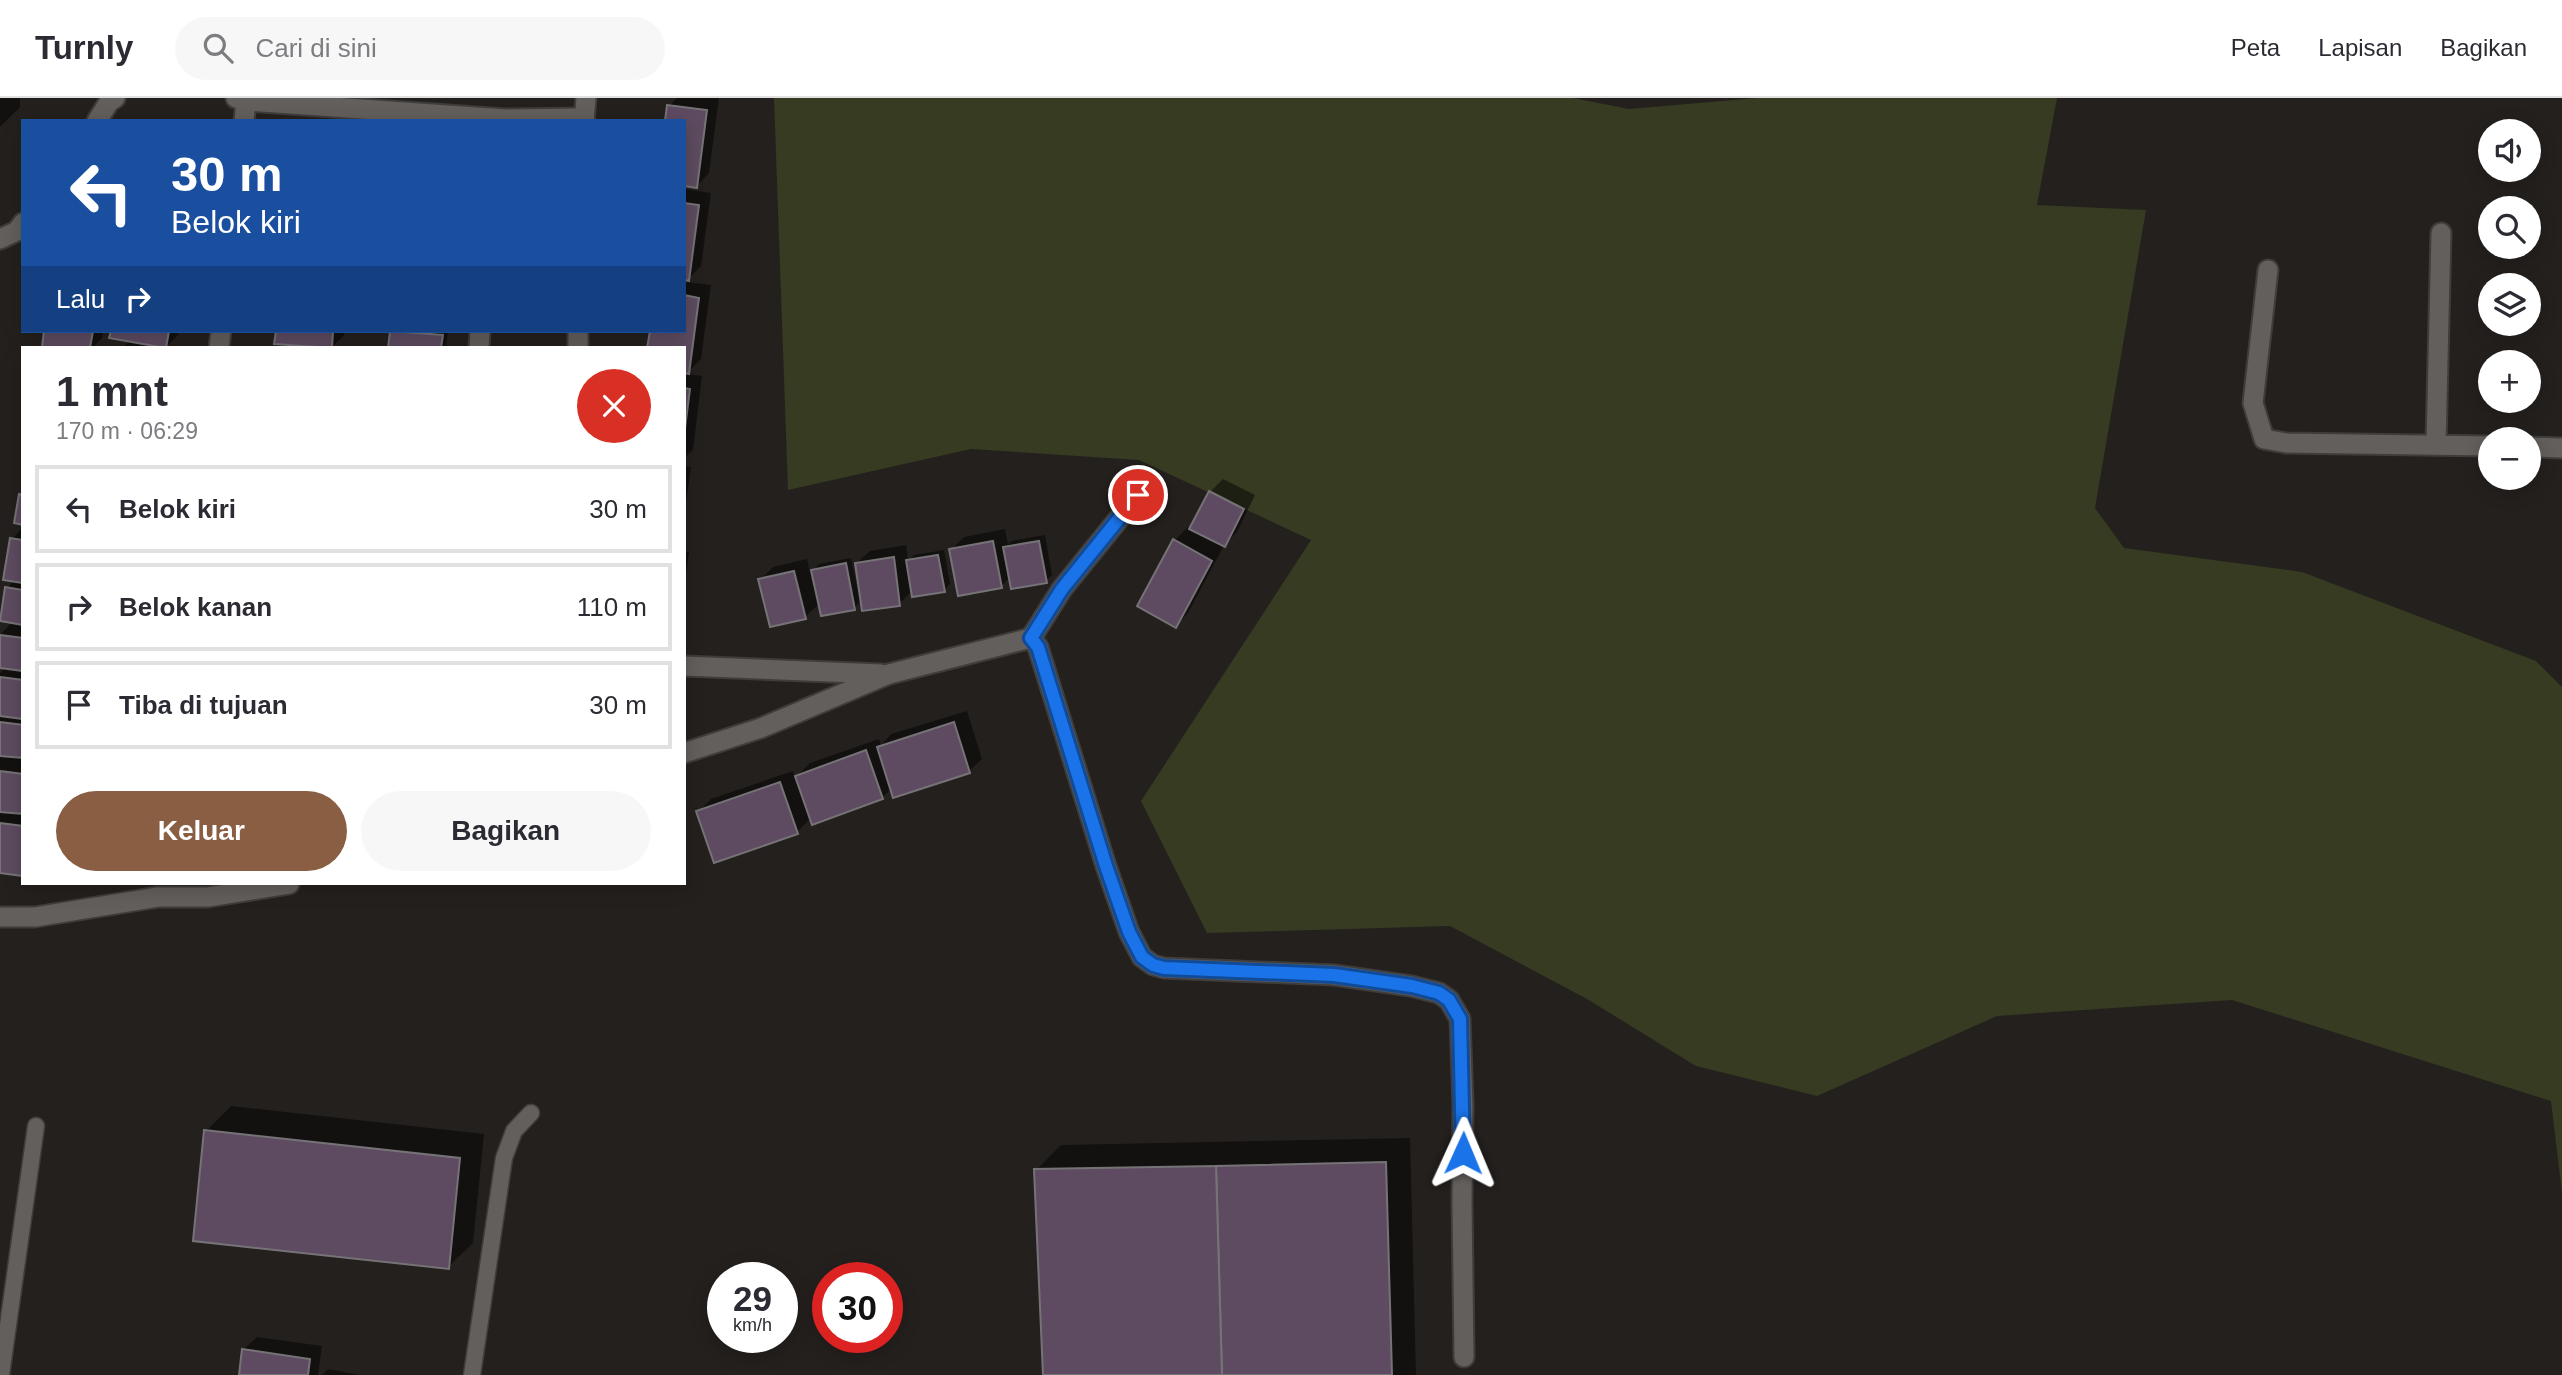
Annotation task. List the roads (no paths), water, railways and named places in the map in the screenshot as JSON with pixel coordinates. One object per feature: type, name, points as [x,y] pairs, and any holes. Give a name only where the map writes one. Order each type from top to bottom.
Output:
[{"type":"street","points":[[98,119],[109,102],[115,98]]},
{"type":"street","points":[[242,107],[485,119]]},
{"type":"street","points":[[515,119],[585,112]]},
{"type":"street","points":[[1,244],[21,226]]},
{"type":"street","points":[[2436,445],[2441,233]]},
{"type":"street","points":[[2268,270],[2252,403],[2263,439],[2286,443],[2478,446]]},
{"type":"street","points":[[2541,447],[2562,448]]},
{"type":"street","points":[[686,751],[761,728],[889,674],[1031,638],[1062,589],[1138,495]]},
{"type":"street","points":[[1031,638],[1038,647],[1110,879],[1129,932],[1142,957],[1153,965],[1164,968],[1334,975],[1412,986],[1439,993],[1449,1000],[1460,1019],[1461,1031],[1464,1357]]},
{"type":"street","points":[[686,666],[889,674]]},
{"type":"street","points":[[0,917],[35,917],[159,891],[208,897],[283,885]]},
{"type":"lane","points":[[472,1375],[504,1158],[514,1131],[531,1113]]},
{"type":"lane","points":[[1,1375],[36,1126]]}]
